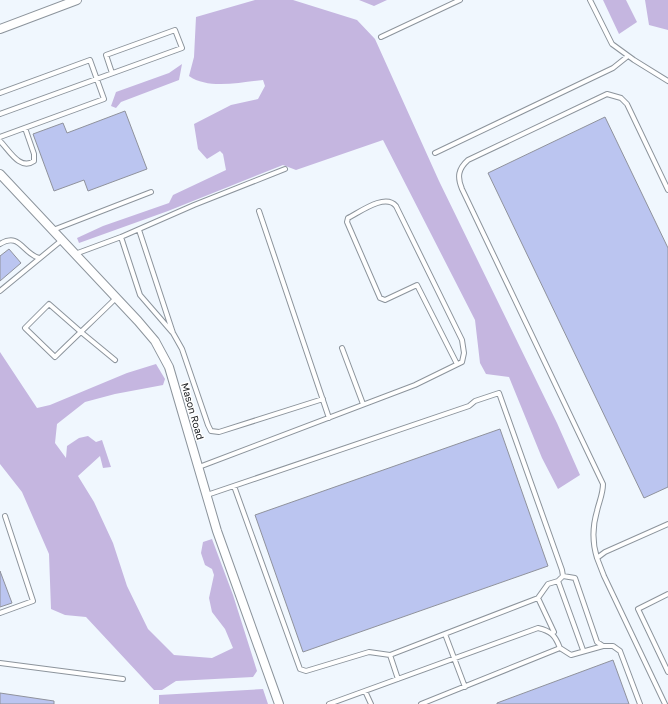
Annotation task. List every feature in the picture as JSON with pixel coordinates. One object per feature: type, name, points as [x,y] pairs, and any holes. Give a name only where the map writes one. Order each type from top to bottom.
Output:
[{"type":"street","points":[[0,29],[77,0]]},
{"type":"street","name":"Mason Road","points":[[0,174],[155,341],[169,367],[217,531],[279,704]]},
{"type":"lane","points":[[381,38],[460,0]]},
{"type":"lane","points":[[590,0],[609,39],[616,48],[668,80]]},
{"type":"lane","points":[[0,114],[182,48],[175,30],[106,55],[112,73]]},
{"type":"lane","points":[[435,153],[614,68],[628,56]]},
{"type":"lane","points":[[0,93],[90,60],[104,99],[0,137]]},
{"type":"lane","points":[[665,704],[604,576],[593,544],[593,530],[603,492],[603,484],[462,189],[459,180],[459,172],[462,165],[468,160],[607,94],[622,98],[627,104],[668,190]]},
{"type":"lane","points":[[0,141],[18,161],[24,165],[29,164],[34,161],[34,154],[25,128]]},
{"type":"lane","points":[[75,254],[121,237],[194,205],[285,169]]},
{"type":"lane","points":[[53,231],[151,192]]},
{"type":"lane","points":[[199,467],[415,385],[462,362],[464,353],[462,340],[396,206],[392,203],[382,202],[348,218],[348,225],[380,298],[383,300],[390,298],[417,285],[457,364]]},
{"type":"lane","points":[[259,211],[329,418]]},
{"type":"lane","points":[[138,230],[173,333]]},
{"type":"lane","points":[[121,237],[140,295],[173,333],[182,348],[208,425],[212,431],[219,432],[322,399]]},
{"type":"lane","points":[[0,244],[7,239],[13,240],[20,243],[32,256],[39,258]]},
{"type":"lane","points":[[0,291],[62,240]]},
{"type":"lane","points":[[115,360],[81,332],[49,304],[25,328],[55,357],[81,332],[116,298]]},
{"type":"lane","points":[[342,348],[364,404]]},
{"type":"lane","points":[[207,495],[469,406],[475,401],[499,393],[563,576]]},
{"type":"lane","points":[[234,486],[300,669],[306,671],[369,652],[390,655],[538,598],[548,584],[558,581],[563,576]]},
{"type":"lane","points":[[0,613],[33,601],[6,516]]},
{"type":"lane","points":[[597,558],[605,552],[668,524]]},
{"type":"lane","points":[[563,576],[575,578],[597,642],[603,646]]},
{"type":"lane","points":[[558,581],[583,650]]},
{"type":"lane","points":[[668,594],[638,609],[668,672]]},
{"type":"lane","points":[[538,598],[560,648],[571,655],[583,650],[603,646],[613,646],[620,651],[640,704]]},
{"type":"lane","points":[[329,704],[538,628],[550,630],[556,637]]},
{"type":"lane","points":[[445,634],[465,687]]},
{"type":"lane","points":[[421,704],[560,648]]},
{"type":"lane","points":[[390,655],[398,679]]},
{"type":"lane","points":[[0,663],[123,679]]},
{"type":"lane","points":[[365,691],[371,704]]},
{"type":"shaded area","points":[[255,0],[293,0],[357,20],[375,39],[439,181],[557,423],[580,475],[558,489],[542,458],[509,377],[486,374],[480,363],[475,320],[383,140],[296,170],[283,165],[168,211],[79,243],[77,238],[103,226],[169,203],[173,195],[226,170],[223,154],[220,151],[207,159],[198,149],[194,124],[231,105],[258,99],[265,86],[263,80],[215,84],[206,83],[189,76],[194,57],[196,17]]},
{"type":"shaded area","points":[[359,0],[387,0],[374,6]]},
{"type":"shaded area","points":[[603,0],[626,0],[637,22],[619,34]]},
{"type":"shaded area","points":[[645,0],[668,0],[668,30],[649,25]]},
{"type":"shaded area","points":[[182,64],[179,80],[121,102],[116,108],[111,106],[116,92],[169,73]]},
{"type":"shaded area","points":[[0,352],[37,408],[50,405],[127,373],[156,364],[165,379],[163,385],[115,394],[85,402],[57,424],[55,443],[66,458],[67,446],[79,438],[88,436],[96,442],[102,440],[111,467],[103,468],[100,456],[78,476],[94,502],[113,543],[127,586],[148,629],[174,655],[212,658],[233,648],[225,629],[212,612],[209,598],[214,575],[212,569],[205,565],[201,553],[203,542],[212,539],[233,595],[257,671],[253,677],[176,681],[162,690],[154,690],[86,617],[65,615],[51,609],[49,554],[22,492],[0,464]]},
{"type":"shaded area","points":[[263,689],[268,704],[159,704],[159,695]]},
{"type":"building","points":[[125,111],[147,169],[88,191],[84,180],[54,191],[33,134],[63,123],[67,133]]},
{"type":"building","points":[[605,117],[668,248],[668,487],[644,498],[488,173]]},
{"type":"building","points":[[9,249],[21,263],[0,281],[0,256]]},
{"type":"building","points":[[500,429],[548,566],[303,652],[255,515]]},
{"type":"building","points":[[0,571],[12,603],[0,607]]},
{"type":"building","points":[[613,660],[629,704],[497,704],[497,703]]},
{"type":"building","points":[[0,693],[54,701],[54,704],[0,704]]}]
